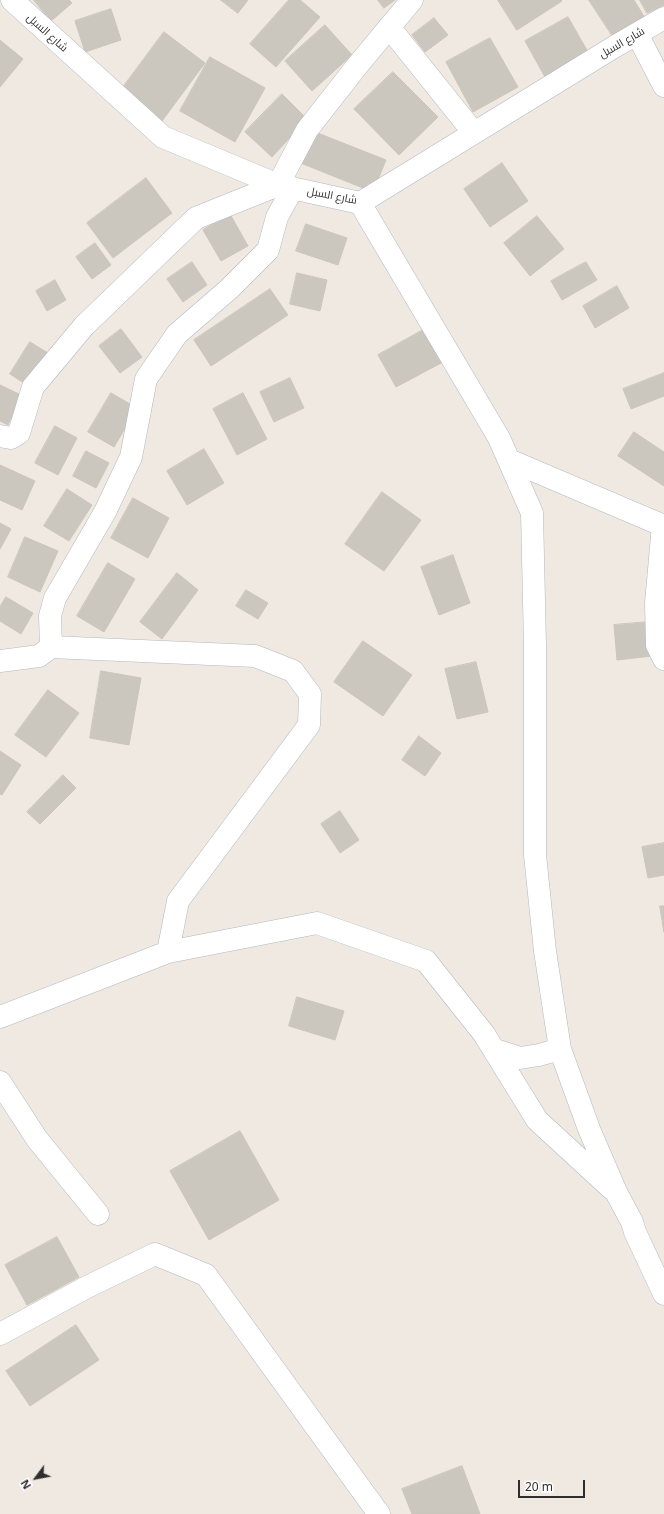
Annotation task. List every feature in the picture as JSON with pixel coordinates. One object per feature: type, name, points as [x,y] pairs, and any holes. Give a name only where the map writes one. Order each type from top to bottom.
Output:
[{"type":"street","name":"شارع السبل","points":[[12,0],[163,136],[286,187],[360,203],[664,18]]},
{"type":"street","points":[[51,647],[50,616],[55,598],[105,512],[131,457],[146,379],[177,334],[229,289],[268,250],[286,187],[307,130],[412,0]]},
{"type":"street","points":[[390,27],[474,133]]},
{"type":"street","points":[[637,34],[664,86]]},
{"type":"street","points":[[0,436],[11,438],[19,433],[33,387],[84,326],[196,218],[286,187]]},
{"type":"street","points":[[360,203],[499,438],[532,513],[535,645],[535,855],[545,951],[560,1048],[589,1129],[617,1194],[632,1222],[635,1232],[664,1294]]},
{"type":"street","points":[[509,460],[663,525],[656,603],[658,645],[664,659]]},
{"type":"street","points":[[0,661],[39,656],[51,647],[255,656],[294,671],[310,694],[309,725],[178,901],[168,952]]},
{"type":"street","points":[[0,1017],[168,952],[317,923],[426,961],[484,1034],[537,1120],[617,1194]]},
{"type":"street","points":[[495,1050],[520,1058],[539,1055],[560,1048]]},
{"type":"street","points":[[0,1082],[37,1139],[98,1214]]},
{"type":"street","points":[[0,1334],[87,1287],[155,1254],[206,1275],[379,1514]]},
{"type":"building","points":[[34,0],[69,0],[72,3],[51,21]]},
{"type":"building","points":[[221,0],[248,0],[238,13]]},
{"type":"building","points":[[289,0],[300,0],[320,17],[276,67],[250,44]]},
{"type":"building","points":[[378,0],[395,0],[384,8]]},
{"type":"building","points":[[498,0],[561,0],[562,1],[517,30]]},
{"type":"building","points":[[589,0],[634,0],[645,18],[614,38]]},
{"type":"building","points":[[640,0],[664,0],[664,5],[647,13]]},
{"type":"building","points":[[111,9],[121,40],[85,52],[75,21]]},
{"type":"building","points":[[568,17],[588,52],[545,77],[525,41]]},
{"type":"building","points":[[434,18],[448,35],[425,52],[412,35]]},
{"type":"building","points":[[325,25],[352,55],[312,91],[285,61]]},
{"type":"building","points":[[164,32],[205,63],[162,121],[121,90]]},
{"type":"building","points":[[490,38],[518,87],[473,112],[446,62]]},
{"type":"building","points":[[0,40],[23,59],[0,87]]},
{"type":"building","points":[[210,57],[265,88],[235,142],[180,111]]},
{"type":"building","points":[[393,72],[438,117],[399,155],[354,109]]},
{"type":"building","points":[[282,94],[307,119],[272,157],[245,132]]},
{"type":"building","points":[[310,130],[386,160],[373,192],[298,162]]},
{"type":"building","points":[[502,163],[528,201],[490,227],[464,189]]},
{"type":"building","points":[[146,178],[172,213],[113,258],[87,223]]},
{"type":"building","points":[[230,214],[248,246],[221,261],[203,230]]},
{"type":"building","points":[[537,216],[564,249],[530,276],[504,243]]},
{"type":"building","points":[[306,224],[347,238],[338,265],[296,251]]},
{"type":"building","points":[[95,243],[111,265],[92,279],[76,257]]},
{"type":"building","points":[[192,262],[207,285],[183,302],[167,279]]},
{"type":"building","points":[[586,262],[597,280],[562,300],[551,281]]},
{"type":"building","points":[[297,273],[327,280],[320,311],[290,304]]},
{"type":"building","points":[[55,280],[66,300],[47,311],[36,291]]},
{"type":"building","points":[[617,286],[629,308],[595,328],[583,306]]},
{"type":"building","points":[[270,289],[288,315],[211,366],[194,340]]},
{"type":"building","points":[[121,329],[142,357],[120,373],[99,346]]},
{"type":"building","points":[[425,329],[443,362],[396,387],[378,355]]},
{"type":"building","points":[[30,342],[53,356],[33,389],[10,374]]},
{"type":"building","points":[[664,373],[664,396],[631,409],[623,389]]},
{"type":"building","points":[[290,378],[304,408],[274,422],[260,392]]},
{"type":"building","points":[[0,385],[21,395],[8,425],[0,421]]},
{"type":"building","points":[[111,393],[137,408],[114,447],[88,432]]},
{"type":"building","points":[[243,393],[267,439],[237,455],[213,409]]},
{"type":"building","points":[[55,426],[77,438],[58,475],[35,463]]},
{"type":"building","points":[[634,432],[664,452],[664,486],[618,456]]},
{"type":"building","points":[[204,449],[224,483],[187,505],[167,471]]},
{"type":"building","points":[[86,451],[109,463],[96,488],[73,476]]},
{"type":"building","points":[[0,465],[35,481],[22,510],[0,500]]},
{"type":"building","points":[[67,489],[92,505],[69,541],[44,526]]},
{"type":"building","points":[[382,492],[421,520],[384,571],[345,544]]},
{"type":"building","points":[[133,498],[169,518],[148,558],[111,538]]},
{"type":"building","points":[[0,523],[11,529],[0,549]]},
{"type":"building","points":[[25,537],[58,551],[40,592],[8,577]]},
{"type":"building","points":[[453,555],[470,603],[439,615],[421,567]]},
{"type":"building","points":[[108,563],[135,579],[104,632],[77,616]]},
{"type":"building","points":[[177,573],[198,590],[162,639],[140,622]]},
{"type":"building","points":[[246,590],[268,603],[258,619],[236,606]]},
{"type":"building","points":[[6,597],[33,613],[21,634],[0,621],[0,607]]},
{"type":"building","points":[[648,622],[652,656],[617,660],[614,625]]},
{"type":"building","points":[[363,641],[412,675],[383,716],[334,682]]},
{"type":"building","points":[[476,662],[488,712],[457,719],[445,669]]},
{"type":"building","points":[[101,671],[141,678],[129,745],[90,738]]},
{"type":"building","points":[[48,690],[79,713],[46,757],[15,735]]},
{"type":"building","points":[[419,736],[441,753],[425,776],[402,760]]},
{"type":"building","points":[[0,751],[21,765],[2,795],[0,794]]},
{"type":"building","points":[[63,775],[76,788],[40,824],[27,812]]},
{"type":"building","points":[[340,811],[359,840],[340,853],[321,824]]},
{"type":"building","points":[[664,843],[664,875],[648,878],[642,847]]},
{"type":"building","points":[[660,906],[664,906],[664,932]]},
{"type":"building","points":[[297,997],[344,1011],[335,1040],[289,1026]]},
{"type":"building","points":[[240,1131],[279,1200],[209,1240],[170,1171]]},
{"type":"building","points":[[57,1237],[79,1277],[27,1305],[5,1265]]},
{"type":"building","points":[[76,1325],[99,1360],[30,1406],[6,1371]]},
{"type":"building","points":[[462,1466],[480,1514],[412,1514],[402,1489]]}]
